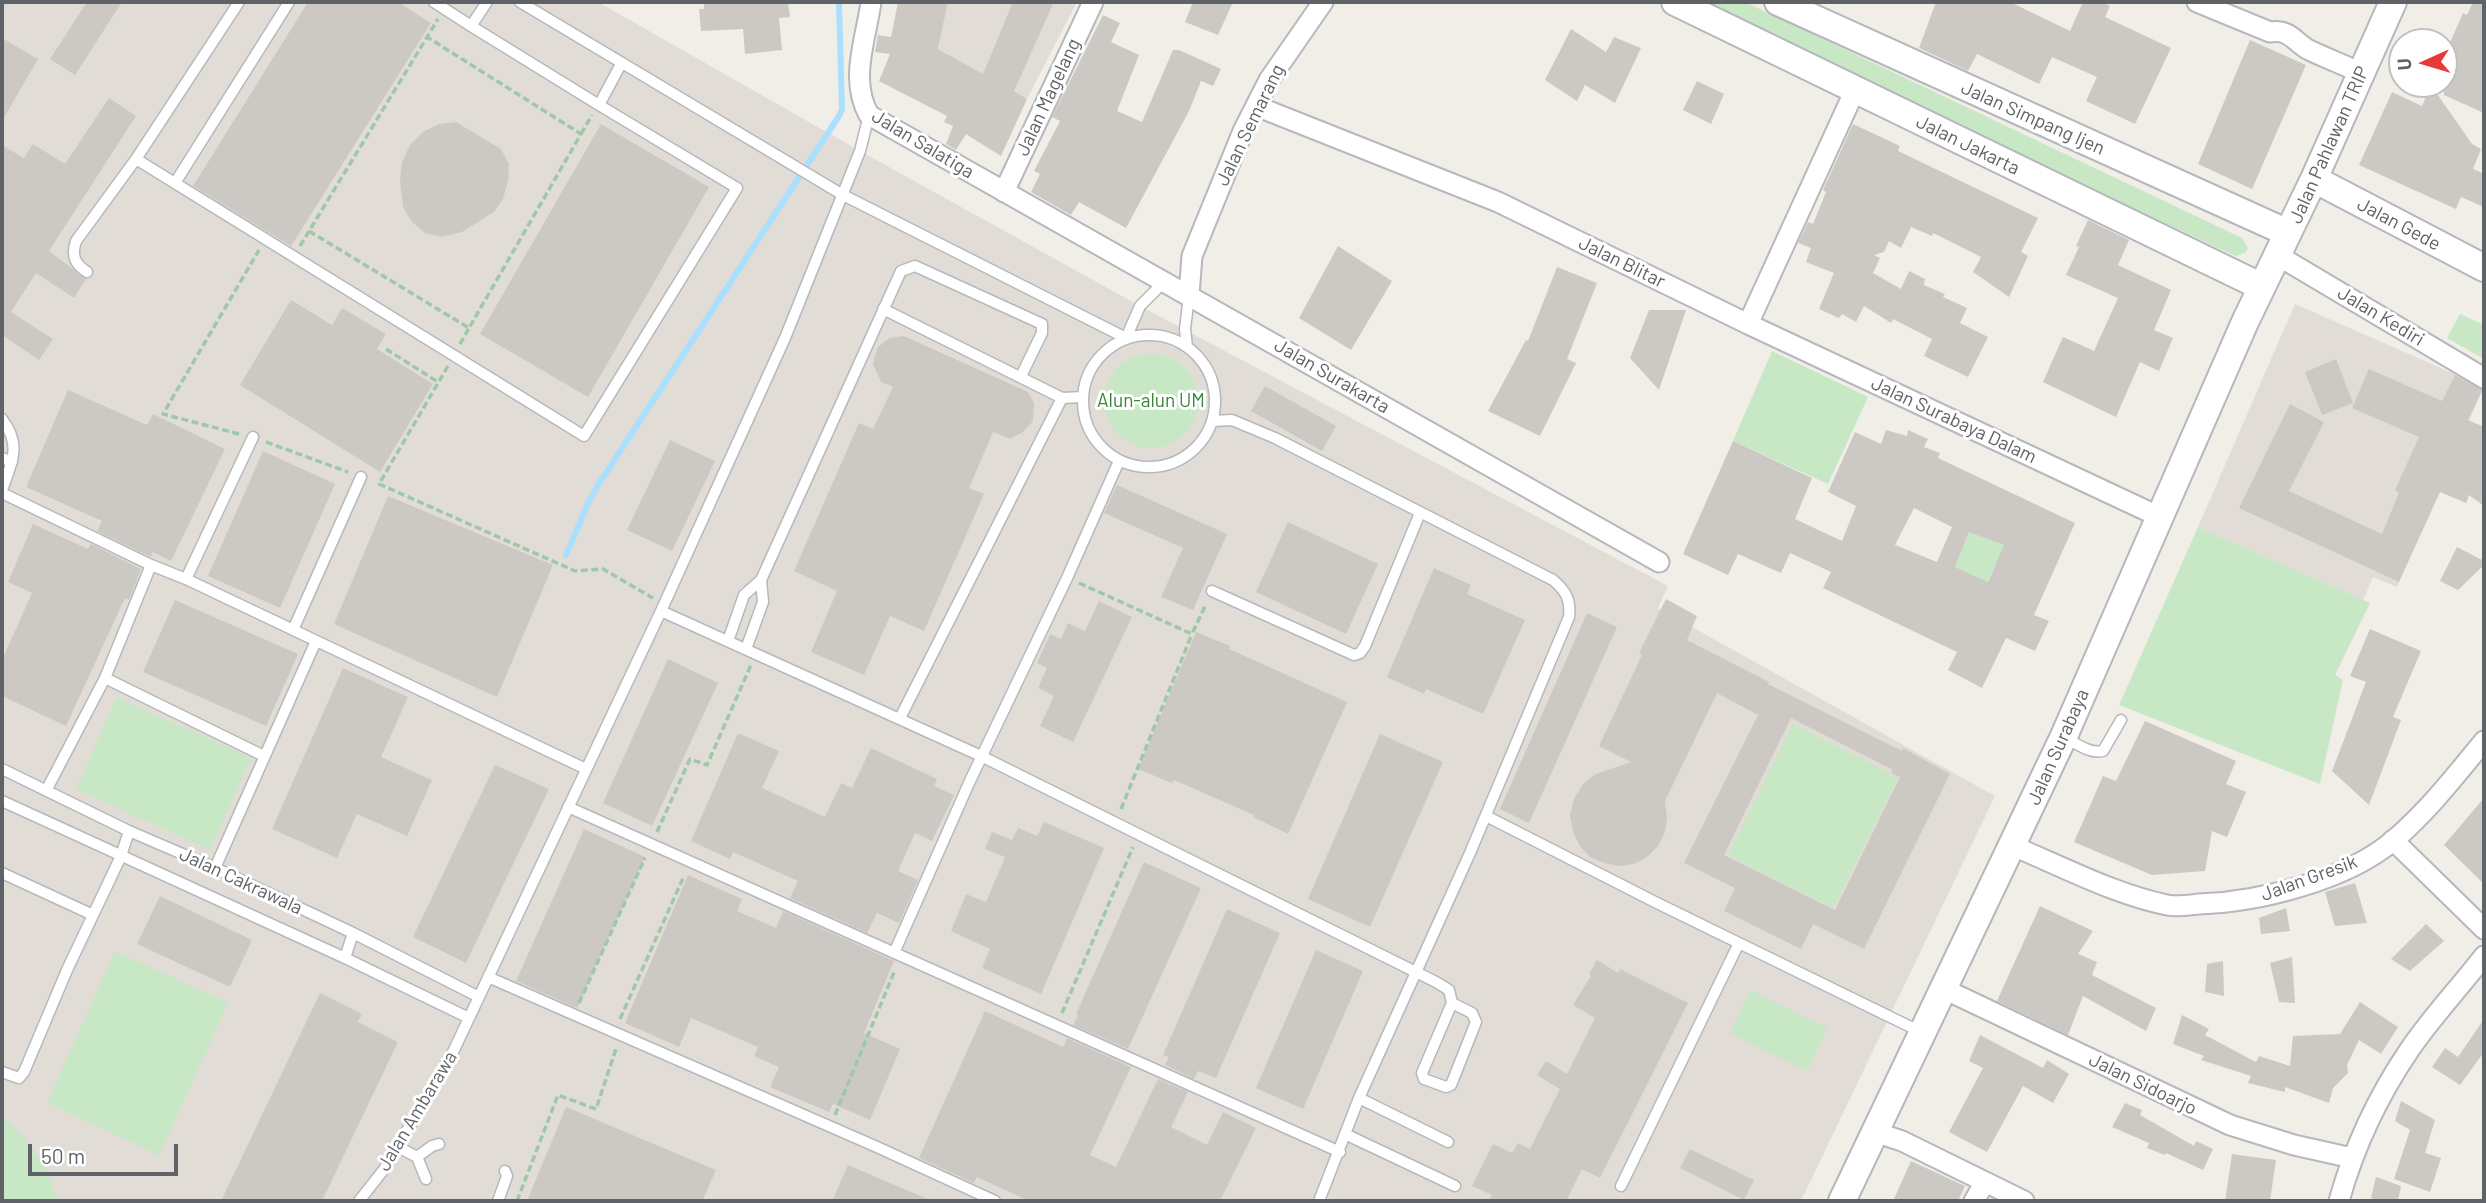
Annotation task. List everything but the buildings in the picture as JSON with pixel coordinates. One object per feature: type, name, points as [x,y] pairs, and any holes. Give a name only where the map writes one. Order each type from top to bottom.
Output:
[{"type":"main road","name":"Jalan Jakarta","points":[[1675,2],[2262,287]]},
{"type":"main road","name":"Jalan Simpang Ijen","points":[[1778,2],[2283,244]]},
{"type":"main road","name":"Jalan Pahlawan TRIP","points":[[2262,287],[2314,179],[2393,2]]},
{"type":"main road","name":"Jalan Gede","points":[[2314,179],[2484,268]]},
{"type":"main road","name":"Jalan Surabaya","points":[[1842,1201],[2064,736],[2262,287]]},
{"type":"street","name":"Jalan Salatiga","points":[[872,2],[858,79],[860,95],[869,115],[1004,192]]},
{"type":"street","name":"Jalan Magelang","points":[[1004,192],[1093,2]]},
{"type":"street","name":"Jalan Semarang","points":[[1189,295],[1192,256],[1225,172],[1269,80],[1323,2]]},
{"type":"street","points":[[2197,2],[2270,32],[2272,41],[2295,51],[2305,48],[2361,73]]},
{"type":"street","points":[[1748,324],[1855,90]]},
{"type":"street","name":"Jalan Blitar","points":[[1256,106],[1475,192],[1748,324]]},
{"type":"street","name":"Jalan Surakarta","points":[[1004,192],[1660,562]]},
{"type":"street","name":"Jalan Kediri","points":[[2283,244],[2484,378]]},
{"type":"street","name":"Jalan Semarang","points":[[1165,282],[1192,256]]},
{"type":"street","name":"Jalan Surabaya Dalam","points":[[1748,324],[2160,517]]},
{"type":"street","name":"Jalan Gresik","points":[[2013,846],[2131,895],[2171,905],[2245,900],[2279,892],[2352,866],[2393,840],[2432,803],[2484,741]]},
{"type":"street","points":[[2393,840],[2484,929]]},
{"type":"street","points":[[2339,1201],[2352,1158],[2376,1106],[2410,1049],[2484,956]]},
{"type":"street","name":"Jalan Sidoarjo","points":[[1942,988],[2230,1125],[2294,1145],[2352,1158]]},
{"type":"street","points":[[1875,1132],[1902,1141],[2024,1201]]},
{"type":"street","points":[[1974,1201],[1985,1182]]},
{"type":"lane","points":[[87,272],[77,265],[74,258],[76,241],[135,159],[239,2]]},
{"type":"lane","points":[[175,183],[289,2]]},
{"type":"lane","points":[[135,159],[584,436],[737,188],[434,2]]},
{"type":"lane","points":[[471,26],[487,2]]},
{"type":"lane","points":[[520,2],[843,195],[1126,338]]},
{"type":"lane","points":[[599,105],[621,64]]},
{"type":"lane","name":"Jalan Ambarawa","points":[[359,1201],[398,1147],[438,1081],[470,1018],[777,357],[860,151],[869,115]]},
{"type":"lane","points":[[728,641],[744,595],[761,580],[901,271],[915,266],[1044,326],[1021,376]]},
{"type":"lane","name":"Jalan Semarang","points":[[1126,338],[1140,306],[1165,282]]},
{"type":"lane","name":"Jalan Semarang","points":[[1187,347],[1185,329],[1189,295]]},
{"type":"lane","points":[[883,309],[1062,398],[1083,397]]},
{"type":"lane","points":[[1152,335],[1176,340],[1199,358],[1209,372],[1215,404],[1212,421],[1198,446],[1175,463],[1147,468],[1119,461],[1108,454],[1091,435],[1086,423],[1083,397],[1085,382],[1101,355],[1126,338],[1152,335]]},
{"type":"lane","points":[[900,718],[1062,398]]},
{"type":"lane","points":[[2,419],[14,438],[2,491],[150,565],[186,579],[586,769]]},
{"type":"lane","points":[[1212,421],[1231,420],[1275,438],[1553,580],[1569,597],[1571,607],[1486,816],[1359,1098],[1347,1135],[1319,1201]]},
{"type":"lane","points":[[186,579],[253,437]]},
{"type":"lane","points":[[897,955],[981,756],[1068,578],[1119,461]]},
{"type":"lane","points":[[293,630],[360,477]]},
{"type":"lane","points":[[1212,591],[1354,655],[1360,653],[1420,513]]},
{"type":"lane","points":[[47,789],[105,678],[150,565]]},
{"type":"lane","points":[[751,652],[763,602],[761,580]]},
{"type":"lane","points":[[663,607],[751,652],[981,756],[1415,971],[1448,990],[1452,1003],[1422,1073],[1424,1079],[1449,1087],[1476,1022],[1472,1013],[1452,1003]]},
{"type":"lane","points":[[215,868],[316,640]]},
{"type":"lane","points":[[105,678],[264,756]]},
{"type":"lane","points":[[2064,736],[2088,750],[2099,753],[2103,751],[2121,720]]},
{"type":"lane","name":"Jalan Cakrawala","points":[[2,769],[353,933],[479,997]]},
{"type":"lane","name":"Jalan Cakrawala","points":[[2,801],[470,1018]]},
{"type":"lane","points":[[568,807],[1340,1152]]},
{"type":"lane","points":[[1486,816],[1922,1032]]},
{"type":"lane","points":[[2,1072],[19,1078],[24,1072],[130,831]]},
{"type":"lane","points":[[2,873],[93,915]]},
{"type":"lane","points":[[345,958],[353,933]]},
{"type":"lane","points":[[1621,1186],[1739,943]]},
{"type":"lane","points":[[488,977],[995,1201]]},
{"type":"lane","points":[[1359,1098],[1448,1142]]},
{"type":"lane","points":[[1347,1135],[1455,1186]]},
{"type":"lane","points":[[417,1157],[439,1144]]},
{"type":"lane","points":[[398,1147],[417,1157],[426,1179]]},
{"type":"lane","points":[[498,1201],[506,1176],[505,1171]]},
{"type":"path","points":[[293,257],[444,9]]},
{"type":"path","points":[[309,231],[469,328],[581,134],[427,37]]},
{"type":"path","points":[[265,239],[163,414],[253,437],[379,484],[575,571],[603,569],[663,607]]},
{"type":"path","points":[[386,349],[438,382]]},
{"type":"path","points":[[379,484],[453,356]]},
{"type":"path","points":[[1068,578],[1192,634]]},
{"type":"path","points":[[1115,824],[1212,591]]},
{"type":"path","points":[[573,1016],[690,759],[706,765],[751,652]]},
{"type":"path","points":[[1057,1025],[1138,835]]},
{"type":"path","points":[[517,1201],[558,1094],[596,1109],[617,1035],[690,862]]},
{"type":"path","points":[[831,1127],[897,955]]},
{"type":"shaded area","points":[[2,2],[598,2],[1140,306],[1668,586],[1658,608],[1995,796],[1801,1201],[2,1201]]},
{"type":"shaded area","points":[[948,2],[1077,2],[1027,99],[938,49]]},
{"type":"shaded area","points":[[2295,304],[2484,387],[2397,587],[2373,577],[2363,600],[2198,527]]},
{"type":"green space","points":[[1694,2],[1745,2],[2242,238],[2248,248],[2245,253],[2235,256]]},
{"type":"green space","points":[[2460,314],[2484,325],[2484,359],[2447,338]]},
{"type":"green space","points":[[1772,351],[1868,397],[1828,484],[1733,441]]},
{"type":"green space","name":"Alun-alun UM","points":[[1151,354],[1169,358],[1184,368],[1194,383],[1198,401],[1194,419],[1184,434],[1169,444],[1151,448],[1133,444],[1118,434],[1108,419],[1104,401],[1108,383],[1118,368],[1133,358]]},
{"type":"green space","points":[[2198,527],[2370,603],[2335,675],[2343,680],[2320,784],[2119,705]]},
{"type":"green space","points":[[2011,531],[1983,592],[1966,584],[1970,574],[1955,567],[1969,532]]},
{"type":"green space","points":[[117,697],[251,758],[210,850],[76,789]]},
{"type":"green space","points":[[1793,724],[1898,777],[1833,908],[1728,855]]},
{"type":"green space","points":[[115,951],[228,1003],[159,1155],[47,1103]]},
{"type":"green space","points":[[1750,990],[1827,1028],[1807,1071],[1730,1033]]},
{"type":"green space","points":[[2,1117],[21,1134],[36,1154],[57,1201],[2,1201]]},
{"type":"waterway","points":[[566,555],[600,482],[839,116],[842,109],[839,2]]}]
